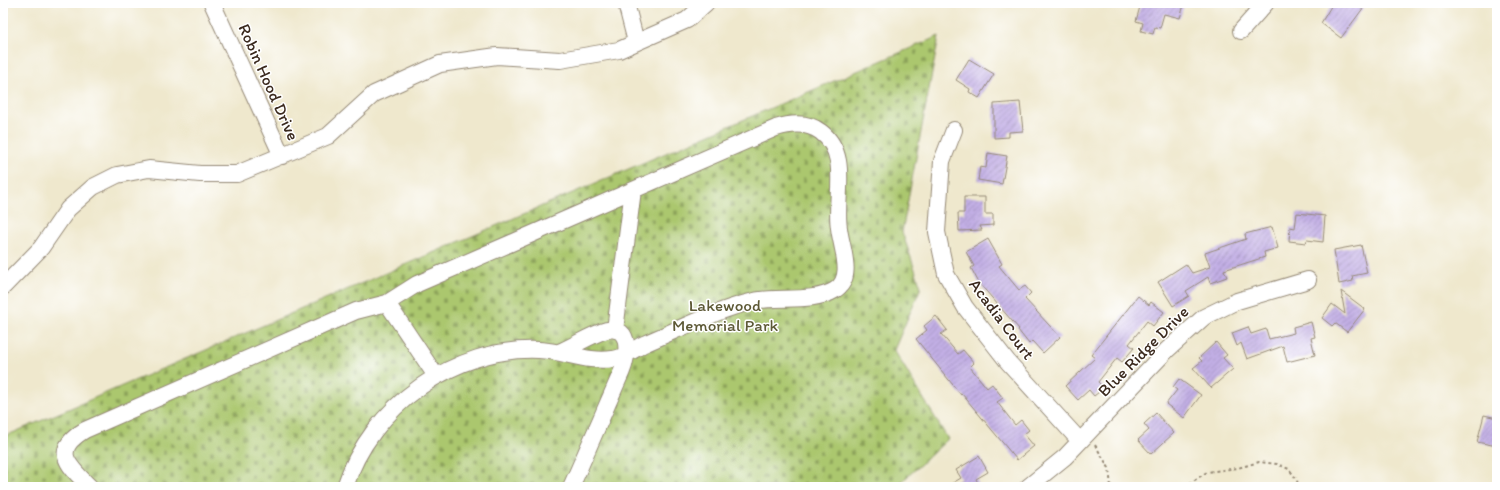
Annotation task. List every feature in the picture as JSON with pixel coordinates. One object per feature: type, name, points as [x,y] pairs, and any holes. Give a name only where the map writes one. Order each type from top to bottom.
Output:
[{"type":"street","name":"Robin Hood Drive","points":[[212,3],[282,156]]},
{"type":"street","points":[[626,3],[636,42]]},
{"type":"street","points":[[3,287],[40,248],[68,209],[93,187],[116,175],[149,169],[200,174],[237,174],[328,136],[374,94],[440,64],[497,56],[560,60],[619,50],[687,20],[706,3]]},
{"type":"street","points":[[1241,31],[1266,3]]},
{"type":"street","points":[[90,487],[70,468],[66,461],[65,449],[78,434],[356,312],[387,303],[417,284],[776,128],[792,124],[808,125],[825,135],[835,151],[839,168],[838,218],[846,272],[841,284],[829,293],[807,297],[767,299],[746,303],[642,345],[622,357],[613,360],[599,360],[560,352],[520,350],[485,355],[463,363],[436,376],[409,397],[379,424],[356,461],[345,487]]},
{"type":"street","name":"Acadia Court","points":[[954,130],[942,161],[937,225],[937,232],[946,274],[964,307],[1003,356],[1084,438]]},
{"type":"street","points":[[615,330],[633,190]]},
{"type":"street","name":"Blue Ridge Drive","points":[[1028,487],[1065,457],[1167,350],[1204,317],[1237,301],[1308,280]]},
{"type":"street","points":[[387,303],[436,376]]},
{"type":"street","points":[[560,352],[601,332],[615,330],[625,338],[627,353],[622,371],[571,487]]},
{"type":"path","points":[[1084,438],[1104,458],[1109,468],[1111,487]]},
{"type":"path","points":[[1184,487],[1207,472],[1238,468],[1259,462],[1277,464],[1289,469],[1297,480],[1298,487]]},
{"type":"green space","name":"Lakewood Memorial Park","points":[[939,36],[902,232],[921,287],[894,350],[948,439],[896,487],[3,487],[3,437]]},
{"type":"building","points":[[1141,3],[1176,3],[1184,5],[1180,18],[1164,14],[1160,28],[1155,27],[1153,34],[1141,31],[1143,23],[1136,21]]},
{"type":"building","points":[[1333,3],[1359,3],[1364,7],[1341,38],[1321,23]]},
{"type":"building","points":[[969,59],[994,74],[979,98],[969,92],[970,89],[956,80]]},
{"type":"building","points":[[1020,102],[1023,131],[1009,132],[1009,137],[994,138],[994,104]]},
{"type":"building","points":[[988,153],[1007,156],[1002,184],[978,180],[980,167],[986,168]]},
{"type":"building","points":[[964,197],[985,197],[985,214],[993,214],[993,225],[980,226],[982,230],[959,231],[958,213],[964,213]]},
{"type":"building","points":[[1297,213],[1325,216],[1323,242],[1307,240],[1306,243],[1289,241],[1290,227],[1295,228]]},
{"type":"building","points":[[1272,227],[1278,248],[1264,252],[1265,257],[1224,270],[1227,277],[1210,283],[1208,277],[1186,291],[1189,296],[1173,306],[1158,282],[1186,264],[1192,273],[1210,267],[1205,253],[1246,239],[1245,234]]},
{"type":"building","points":[[988,239],[1002,264],[999,266],[1019,290],[1025,286],[1031,293],[1025,299],[1060,337],[1043,353],[1032,341],[1029,344],[1018,330],[1019,329],[979,283],[971,268],[974,266],[966,252]]},
{"type":"building","points":[[1361,245],[1367,273],[1352,276],[1353,281],[1339,284],[1334,250]]},
{"type":"building","points":[[1341,291],[1365,309],[1347,332],[1335,323],[1332,326],[1322,318],[1332,304],[1345,314]]},
{"type":"building","points":[[1138,296],[1149,305],[1151,302],[1164,312],[1153,326],[1147,321],[1129,344],[1134,348],[1122,362],[1117,358],[1098,382],[1104,388],[1094,396],[1089,390],[1078,400],[1065,386],[1095,358],[1091,355]]},
{"type":"building","points":[[936,316],[947,330],[941,334],[958,354],[963,350],[974,363],[970,367],[987,388],[992,384],[1003,398],[997,402],[1015,425],[1021,420],[1029,430],[1024,434],[1034,446],[1017,460],[962,394],[961,395],[916,339],[927,330],[924,326]]},
{"type":"building","points":[[1311,322],[1315,337],[1311,338],[1315,355],[1287,362],[1283,346],[1247,359],[1241,343],[1237,346],[1232,333],[1248,327],[1251,334],[1266,329],[1269,339],[1294,333],[1293,327]]},
{"type":"building","points":[[1216,342],[1227,355],[1223,358],[1233,369],[1211,388],[1193,368],[1202,361],[1199,358]]},
{"type":"building","points":[[1179,379],[1201,395],[1184,418],[1166,404],[1177,390],[1173,387]]},
{"type":"building","points":[[1156,413],[1174,433],[1151,454],[1138,440],[1149,430],[1144,424]]},
{"type":"building","points":[[1484,415],[1497,418],[1497,446],[1477,442]]},
{"type":"building","points":[[979,456],[988,472],[976,479],[980,487],[946,487],[961,478],[956,470]]}]
